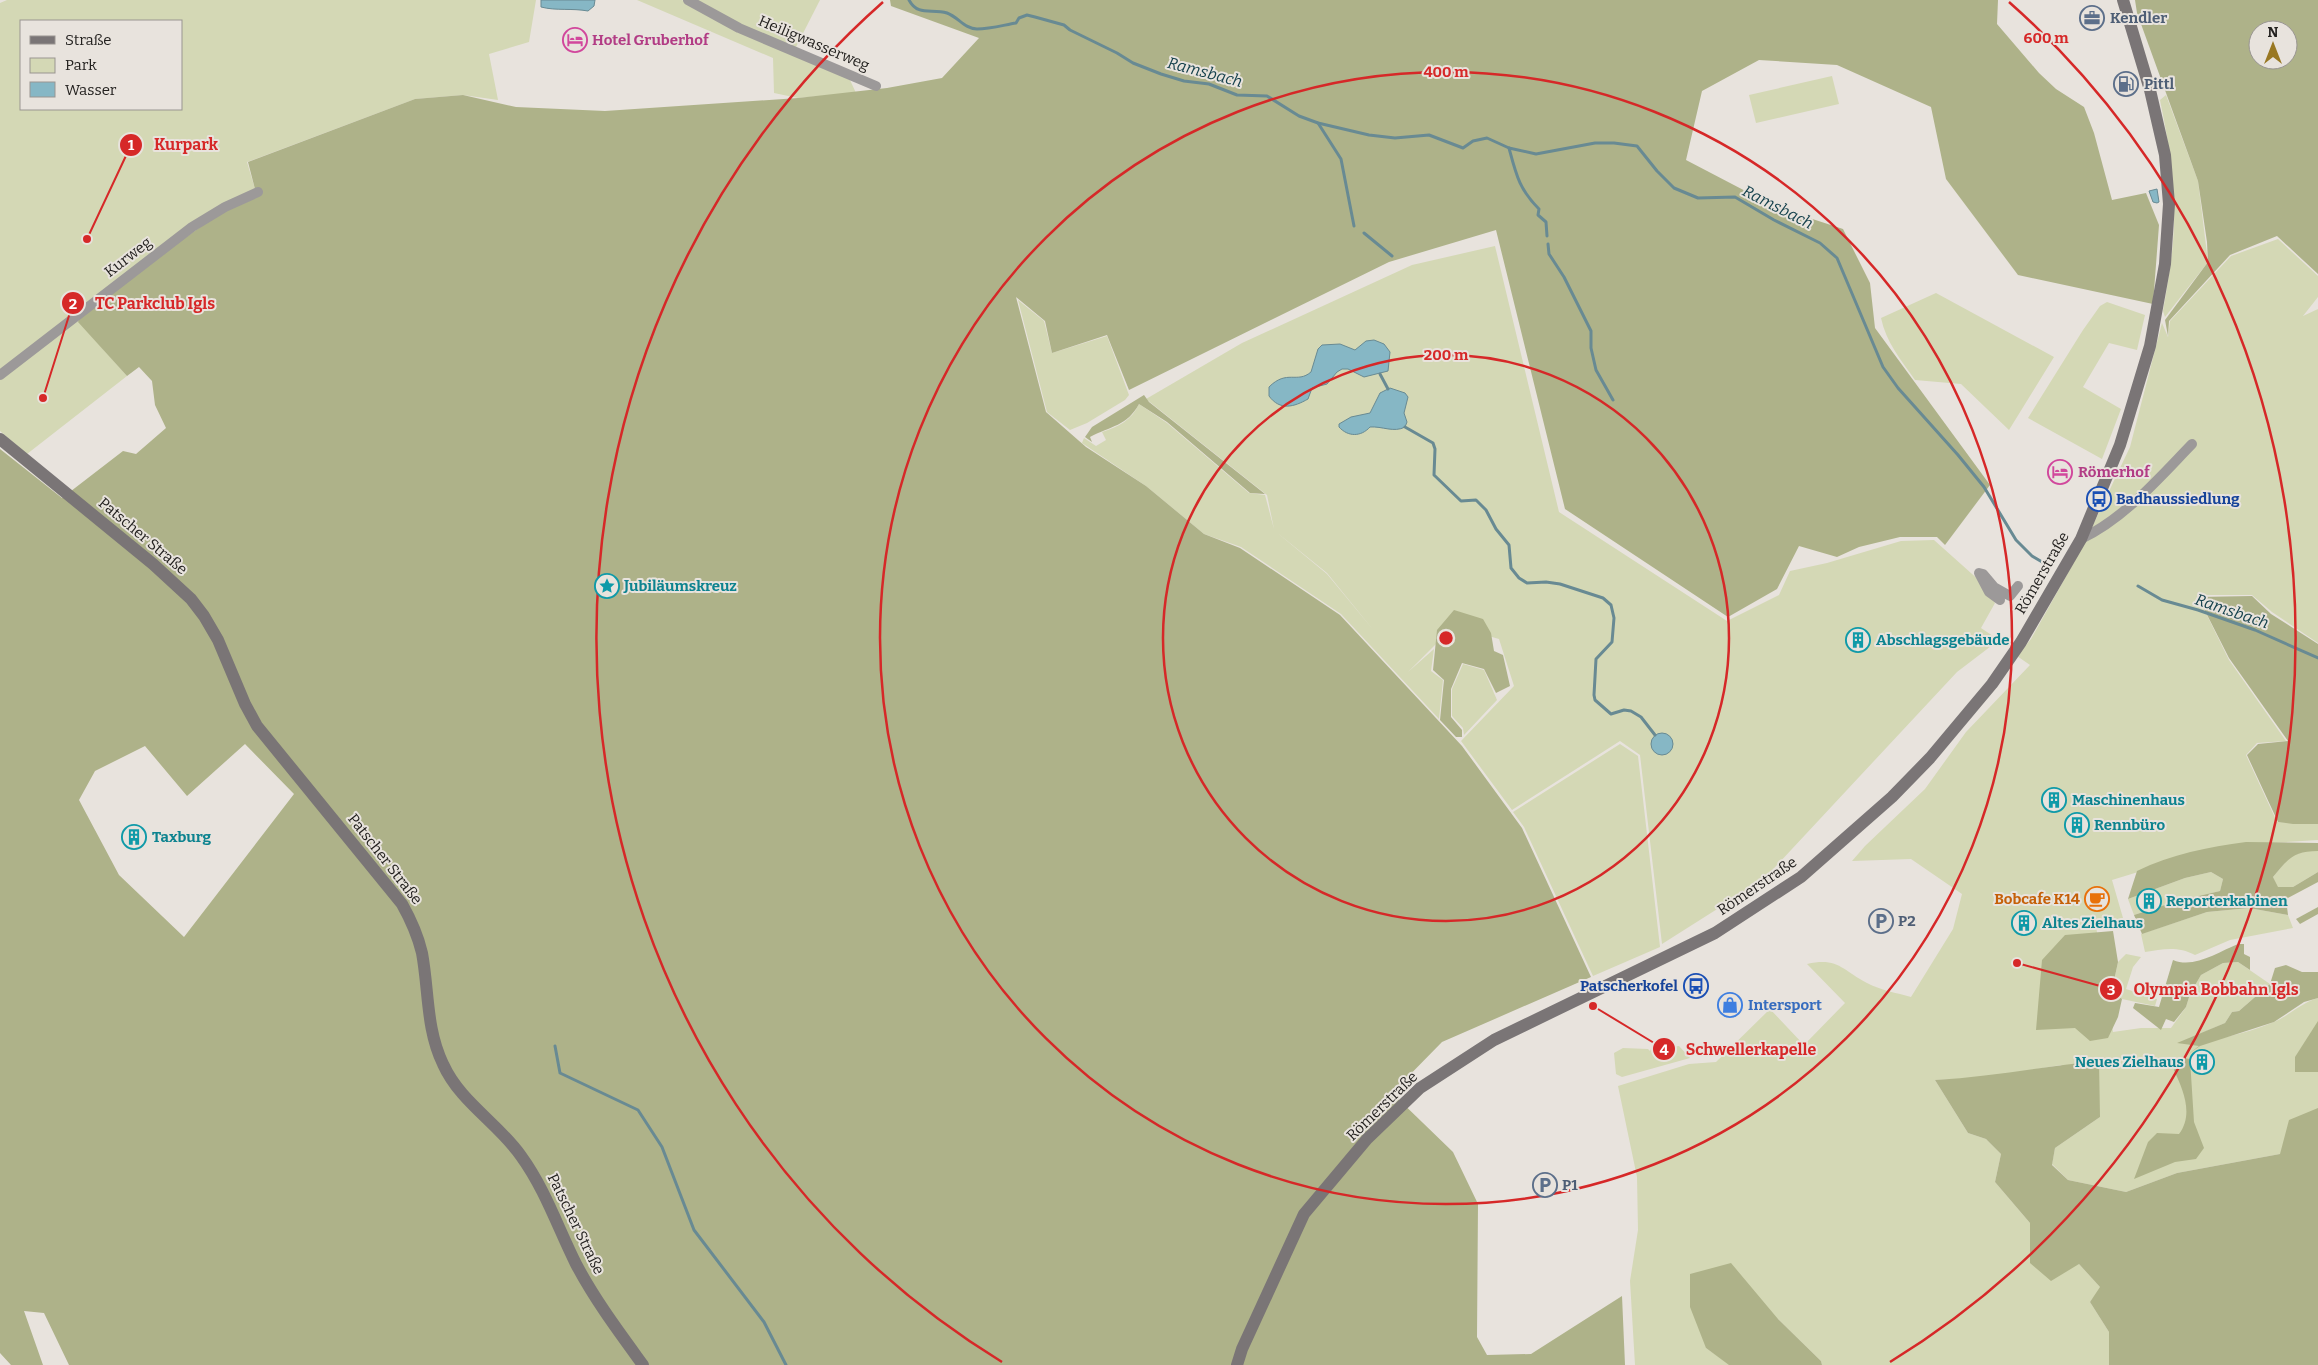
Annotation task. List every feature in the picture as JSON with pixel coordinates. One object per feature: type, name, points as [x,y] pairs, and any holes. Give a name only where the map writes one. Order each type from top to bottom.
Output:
[{"type":"main road","name":"Römerstraße","points":[[1237,1365],[1242,1349],[1304,1214],[1367,1139],[1420,1088],[1494,1040],[1715,934],[1772,898],[1832,851],[1916,774],[1992,684],[2021,642],[2081,539],[2108,477],[2131,413],[2159,304],[2166,261],[2169,222],[2167,175],[2157,115],[2123,0]]},
{"type":"main road","name":"Patscher Straße","points":[[0,439],[161,570],[183,591],[204,616],[218,640],[245,704],[257,726],[402,904],[418,939],[424,970],[431,1030],[444,1066],[466,1098],[520,1155],[537,1182],[590,1288],[643,1365]]},
{"type":"street","name":"Heiligwasserweg","points":[[688,0],[739,28],[876,86]]},
{"type":"street","name":"Kurweg","points":[[0,375],[192,227],[225,207],[258,192]]},
{"type":"street","points":[[2081,539],[2102,529],[2148,490],[2192,444]]},
{"type":"street","points":[[2000,600],[1989,592],[1979,573],[1982,573],[1994,587],[2010,596],[2018,586]]},
{"type":"green space","points":[[7,0],[536,0],[529,42],[489,54],[498,100],[463,95],[415,99],[247,162],[255,189],[79,322],[127,376],[27,454],[0,431],[0,3]]},
{"type":"green space","points":[[637,0],[682,0],[850,80],[856,93],[798,98],[774,93],[773,58]]},
{"type":"green space","points":[[696,0],[820,0],[796,47],[738,24]]},
{"type":"green space","points":[[890,0],[1998,0],[1997,24],[2039,73],[2056,89],[2084,107],[2094,133],[2112,200],[2146,193],[2159,225],[2153,304],[2018,275],[1946,179],[1931,107],[1837,65],[1759,60],[1702,91],[1686,160],[1776,207],[1843,229],[1870,283],[1875,328],[1990,485],[1945,545],[1937,537],[1900,537],[1859,547],[1837,557],[1799,546],[1777,589],[1728,617],[1565,509],[1496,230],[1389,262],[1129,390],[1107,335],[1052,353],[1045,321],[1016,297],[1046,412],[1086,447],[1146,486],[1204,534],[1240,548],[1340,615],[1462,746],[1522,828],[1591,977],[1442,1042],[1392,1093],[1453,1152],[1478,1204],[1477,1337],[1487,1355],[1531,1354],[1622,1296],[1625,1365],[69,1365],[44,1313],[24,1311],[43,1365],[11,1365],[0,1353],[0,449],[62,498],[123,451],[136,454],[166,428],[155,405],[152,381],[139,367],[127,376],[78,322],[81,316],[136,272],[255,189],[248,162],[415,99],[463,95],[516,107],[605,111],[798,98],[887,88],[942,78],[979,38],[891,6]],"holes":[[[245,744],[294,794],[184,937],[119,875],[79,800],[95,771],[145,746],[187,796]]]},
{"type":"green space","points":[[2135,0],[2318,0],[2318,274],[2277,236],[2230,255],[2169,321],[2168,336],[2165,320],[2208,262],[2198,181],[2137,13]]},
{"type":"green space","points":[[1832,76],[1839,104],[1756,123],[1749,95]]},
{"type":"green space","points":[[2166,95],[2198,181],[2208,262],[2165,317],[2163,311],[2174,231],[2170,159],[2160,100]]},
{"type":"green space","points":[[2278,239],[2318,276],[2318,297],[2303,316],[2318,309],[2318,643],[2272,612],[2252,595],[2197,595],[2229,660],[2286,741],[2257,743],[2246,755],[2277,822],[2318,824],[2318,840],[2223,846],[2112,880],[2123,918],[2096,926],[2113,1032],[2141,1028],[2171,1028],[2186,1007],[2190,994],[2201,975],[2223,963],[2238,962],[2270,984],[2239,1011],[2232,1012],[2225,1023],[2179,1043],[2203,1041],[2239,1034],[2274,1022],[2318,998],[2318,1145],[2177,1173],[2126,1192],[2068,1180],[2052,1164],[2055,1148],[2100,1117],[2061,1065],[1982,1078],[1935,1080],[1968,1133],[1986,1139],[2001,1154],[1995,1182],[2030,1223],[2030,1263],[2079,1264],[2101,1288],[2090,1302],[2109,1332],[2109,1365],[1822,1365],[1821,1361],[1778,1319],[1706,1348],[1729,1364],[1769,1365],[1635,1365],[1630,1281],[1638,1230],[1637,1177],[1618,1086],[1689,1064],[1716,1062],[1770,1009],[1804,1045],[1845,1003],[1807,964],[1826,962],[1833,964],[1872,985],[1911,997],[1953,929],[1962,894],[1911,859],[1852,861],[1865,846],[1925,789],[1966,732],[2030,665],[2017,656],[2031,639],[2084,544],[2130,447],[2162,323],[2168,337],[2170,321],[2231,256]]},
{"type":"green space","points":[[1495,246],[1559,512],[1727,621],[1779,595],[1790,571],[1827,563],[1901,541],[1934,540],[1981,582],[1995,603],[1981,628],[1999,640],[1957,672],[1763,880],[1662,944],[1640,755],[1620,741],[1512,810],[1461,741],[1514,686],[1499,639],[1454,626],[1408,672],[1434,649],[1431,671],[1443,680],[1439,719],[1341,614],[1241,547],[1204,534],[1146,486],[1082,443],[1084,438],[1096,446],[1106,440],[1102,432],[1114,428],[1128,419],[1139,404],[1167,423],[1249,493],[1265,495],[1274,529],[1267,495],[1146,399],[1242,343],[1412,265]],"holes":[[[1275,531],[1327,573],[1375,632],[1327,574]]]},
{"type":"green space","points":[[1936,293],[2054,357],[2009,430],[1961,384],[1915,380],[1890,343],[1881,318]]},
{"type":"green space","points":[[1018,300],[1044,321],[1052,353],[1107,336],[1129,395],[1125,400],[1087,423],[1070,430],[1047,412]]},
{"type":"green space","points":[[2107,302],[2145,315],[2137,350],[2109,343],[2083,387],[2121,409],[2102,459],[2028,418],[2083,330],[2100,306]]},
{"type":"green space","points":[[1144,395],[1149,402],[1265,494],[1250,493],[1167,422],[1139,404],[1124,421],[1090,437],[1092,442],[1085,437],[1092,427]]},
{"type":"green space","points":[[2252,596],[2271,614],[2318,644],[2318,824],[2278,822],[2247,755],[2258,744],[2288,741],[2229,658],[2198,597]]},
{"type":"green space","points":[[1454,610],[1483,619],[1491,633],[1494,651],[1503,655],[1510,686],[1496,693],[1484,669],[1462,663],[1451,689],[1451,717],[1462,730],[1462,737],[1456,737],[1440,720],[1444,680],[1433,670],[1437,630]]},
{"type":"green space","points":[[1463,664],[1484,670],[1497,700],[1464,735],[1463,728],[1452,716],[1452,689]]},
{"type":"green space","points":[[1620,744],[1638,756],[1660,947],[1593,976],[1524,827],[1513,812]]},
{"type":"green space","points":[[2246,842],[2318,843],[2318,851],[2297,854],[2283,865],[2273,877],[2278,887],[2293,887],[2318,872],[2318,882],[2286,899],[2288,915],[2249,908],[2207,912],[2142,934],[2134,915],[2177,901],[2220,891],[2223,879],[2211,872],[2185,878],[2128,899],[2137,871],[2163,860],[2190,852]]},
{"type":"green space","points":[[2318,848],[2318,872],[2293,887],[2277,887],[2273,877],[2291,855]]},
{"type":"green space","points":[[2211,872],[2223,879],[2220,891],[2177,901],[2134,915],[2128,899],[2185,878]]},
{"type":"green space","points":[[2318,907],[2318,914],[2300,924],[2296,919]]},
{"type":"green space","points":[[2249,908],[2288,915],[2293,928],[2230,940],[2195,955],[2176,949],[2145,952],[2141,934],[2207,912]]},
{"type":"green space","points":[[2113,931],[2118,962],[2112,990],[2122,999],[2118,1017],[2108,1038],[2090,1041],[2075,1028],[2036,1030],[2042,960],[2065,935]]},
{"type":"green space","points":[[2238,944],[2244,944],[2244,954],[2250,957],[2250,970],[2238,962],[2223,963],[2201,975],[2190,994],[2186,1007],[2174,1022],[2166,1019],[2161,1030],[2133,1008],[2135,1003],[2159,1007],[2173,960],[2181,962],[2198,961]]},
{"type":"green space","points":[[2126,954],[2141,957],[2133,967],[2126,989],[2157,999],[2155,1006],[2122,999],[2112,991],[2118,962]]},
{"type":"green space","points":[[2286,965],[2302,972],[2318,972],[2318,998],[2304,1002],[2274,1022],[2200,1046],[2187,1055],[2199,1046],[2177,1043],[2225,1023],[2232,1012],[2239,1011],[2270,984],[2275,968]]},
{"type":"green space","points":[[2318,1021],[2318,1072],[2295,1072],[2295,1057]]},
{"type":"green space","points":[[1679,1046],[1690,1058],[1622,1077],[1616,1074],[1614,1053],[1623,1048],[1648,1049],[1650,1051],[1651,1049]]},
{"type":"green space","points":[[2183,1058],[2190,1059],[2194,1122],[2204,1148],[2196,1159],[2175,1162],[2134,1179],[2148,1142],[2157,1133],[2179,1134],[2183,1126],[2186,1118],[2186,1102],[2174,1070]]},
{"type":"green space","points":[[2099,1061],[2100,1117],[2055,1148],[2052,1165],[2068,1180],[2126,1192],[2177,1173],[2280,1154],[2289,1120],[2318,1108],[2318,1365],[2109,1365],[2109,1332],[2090,1302],[2100,1287],[2079,1264],[2051,1281],[2030,1263],[2030,1223],[1995,1182],[2001,1154],[1986,1139],[1968,1133],[1935,1080]]},
{"type":"green space","points":[[1731,1263],[1778,1319],[1821,1361],[1822,1365],[1729,1365],[1706,1348],[1690,1307],[1690,1274]]},
{"type":"water","points":[[541,0],[595,0],[594,6],[588,11],[541,7]]},
{"type":"water","points":[[2157,189],[2159,202],[2157,203],[2153,202],[2149,191]]},
{"type":"water","points":[[1374,340],[1384,344],[1390,352],[1388,371],[1364,377],[1348,369],[1342,369],[1327,384],[1312,388],[1308,399],[1292,406],[1282,406],[1273,401],[1269,396],[1269,387],[1275,382],[1281,379],[1301,377],[1311,372],[1318,349],[1322,345],[1340,344],[1355,350],[1366,341]]},
{"type":"water","points":[[1390,388],[1405,393],[1408,397],[1404,413],[1407,422],[1405,427],[1392,429],[1370,427],[1363,433],[1350,434],[1339,427],[1339,424],[1351,417],[1370,413],[1380,393]]},
{"type":"water","points":[[1662,733],[1670,736],[1673,744],[1670,752],[1662,755],[1654,752],[1651,744],[1654,736]]},
{"type":"waterway","name":"Ramsbach","points":[[909,0],[921,10],[947,13],[965,25],[977,29],[1016,23],[1019,18],[1027,15],[1064,25],[1133,63],[1161,74],[1184,81],[1209,84],[1237,95],[1267,96],[1299,116],[1318,123],[1369,135],[1395,138],[1429,135],[1463,148],[1473,141],[1487,138],[1509,148],[1536,154],[1595,143],[1637,146],[1657,171],[1674,188],[1698,198],[1735,197],[1774,220],[1820,243],[1837,258],[1883,367],[1898,388],[1984,487],[2016,540],[2032,556],[2049,566]]},
{"type":"waterway","points":[[1318,123],[1341,159],[1354,226]]},
{"type":"waterway","points":[[1509,148],[1516,173],[1523,188],[1539,209],[1538,215],[1546,222],[1547,236]]},
{"type":"waterway","points":[[1364,233],[1392,256]]},
{"type":"waterway","points":[[1548,244],[1549,254],[1564,277],[1591,331],[1591,348],[1596,370],[1613,400]]},
{"type":"waterway","points":[[1380,374],[1388,389]]},
{"type":"waterway","points":[[1405,427],[1433,443],[1435,449],[1434,475],[1461,501],[1476,500],[1486,510],[1496,529],[1509,545],[1511,568],[1519,578],[1527,583],[1546,582],[1560,584],[1603,598],[1611,605],[1614,618],[1612,642],[1596,659],[1595,700],[1611,714],[1624,710],[1631,711],[1641,717],[1655,735]]},
{"type":"waterway","name":"Ramsbach","points":[[2138,586],[2162,600],[2198,610],[2255,630],[2318,658]]},
{"type":"waterway","points":[[555,1046],[560,1073],[638,1110],[662,1147],[694,1230],[764,1322],[786,1365]]},
{"type":"place","name":"Kendler","points":[[2092,18]]},
{"type":"place","name":"Hotel Gruberhof","points":[[575,40]]},
{"type":"place","name":"Pittl","points":[[2126,84]]},
{"type":"place","name":"Kurpark","points":[[87,239]]},
{"type":"place","name":"TC Parkclub Igls","points":[[43,398]]},
{"type":"place","name":"Römerhof","points":[[2060,472]]},
{"type":"place","name":"Badhaussiedlung","points":[[2099,499]]},
{"type":"place","name":"Jubiläumskreuz","points":[[607,586]]},
{"type":"place","name":"Abschlagsgebäude","points":[[1858,640]]},
{"type":"place","name":"Maschinenhaus","points":[[2054,800]]},
{"type":"place","name":"Rennbüro","points":[[2077,825]]},
{"type":"place","name":"Taxburg","points":[[134,837]]},
{"type":"place","name":"Bobcafe K14","points":[[2097,899]]},
{"type":"place","name":"Reporterkabinen","points":[[2149,901]]},
{"type":"place","name":"P2","points":[[1881,921]]},
{"type":"place","name":"Altes Zielhaus","points":[[2024,923]]},
{"type":"place","name":"Olympia Bobbahn Igls","points":[[2017,963]]},
{"type":"place","name":"Patscherkofel","points":[[1696,986]]},
{"type":"place","name":"Intersport","points":[[1730,1005]]},
{"type":"place","name":"Schwellerkapelle","points":[[1593,1006]]},
{"type":"place","name":"Neues Zielhaus","points":[[2202,1062]]},
{"type":"place","name":"P1","points":[[1545,1185]]}]
